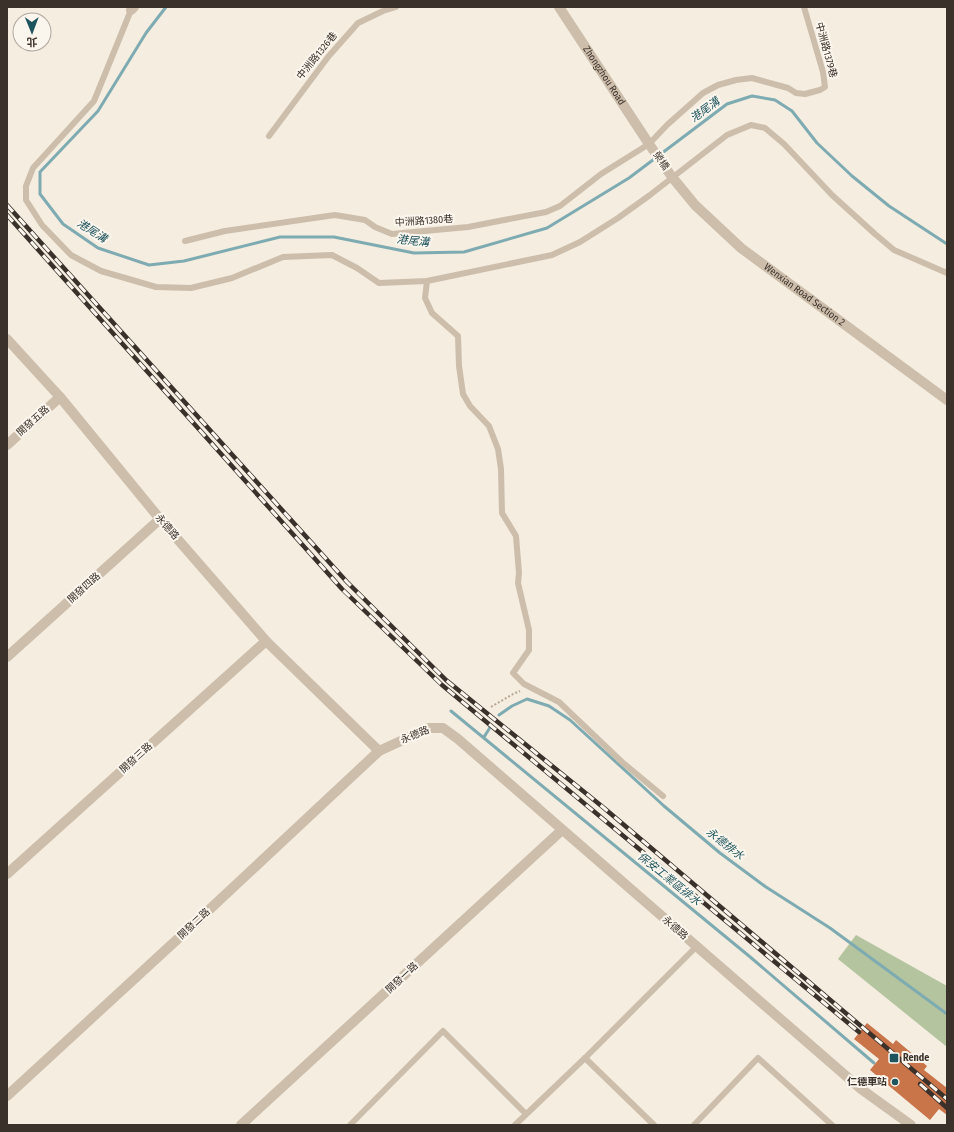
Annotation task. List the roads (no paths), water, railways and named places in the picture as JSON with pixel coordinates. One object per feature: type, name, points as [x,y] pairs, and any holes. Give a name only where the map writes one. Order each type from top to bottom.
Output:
[{"type":"street","name":"Zhongzhou Road","points":[[559,7],[649,144]]},
{"type":"street","name":"榮橋","points":[[649,144],[672,177]]},
{"type":"street","name":"Wenxian Road Section 2","points":[[672,177],[695,205],[741,248],[947,400]]},
{"type":"street","name":"永德路","points":[[7,339],[60,397],[160,519],[266,641],[379,751],[429,728],[442,728],[458,739],[861,1089],[911,1125]]},
{"type":"street","name":"開發五路","points":[[7,445],[60,397]]},
{"type":"street","name":"開發四路","points":[[7,657],[160,519]]},
{"type":"street","name":"開發三路","points":[[7,874],[266,641]]},
{"type":"street","name":"開發二路","points":[[7,1096],[379,751]]},
{"type":"street","name":"開發一路","points":[[241,1125],[562,830]]},
{"type":"lane","name":"中洲路1326巷","points":[[269,136],[328,57],[358,22],[396,7]]},
{"type":"lane","name":"中洲路1379巷","points":[[649,144],[667,125],[703,93],[718,85],[736,80],[752,78],[805,94],[825,87],[823,72],[804,7]]},
{"type":"lane","points":[[132,9],[94,101],[33,168],[26,186],[26,200],[42,225],[70,255],[101,271],[156,287],[191,288],[232,278],[283,257],[332,254],[357,268],[379,283],[427,281],[552,255],[580,242],[618,218],[727,135],[751,125],[765,128],[784,144],[832,195],[874,234],[894,250],[947,273]]},
{"type":"lane","name":"中洲路1380巷","points":[[185,241],[225,231],[335,215],[364,220],[375,227],[392,234],[468,227],[521,218],[546,212],[560,206],[601,174],[649,144]]},
{"type":"lane","points":[[427,281],[425,298],[432,313],[458,336],[459,366],[463,394],[470,406],[489,426],[498,449],[501,469],[502,513],[516,536],[519,573],[518,583],[529,630],[529,650],[513,673],[524,684],[559,702],[622,762],[663,796]]},
{"type":"lane","points":[[515,1125],[586,1058],[696,947]]},
{"type":"lane","points":[[350,1125],[444,1031],[526,1114]]},
{"type":"lane","points":[[586,1058],[654,1125]]},
{"type":"lane","points":[[694,1125],[758,1058],[832,1125]]},
{"type":"waterway","name":"港尾溝","points":[[166,7],[146,33],[98,111],[40,172],[40,194],[63,224],[98,248],[149,265],[184,261],[280,237],[334,237],[414,253],[464,252],[547,228],[629,178],[727,104],[752,96],[775,100],[792,111],[817,143],[852,176],[889,206],[947,244]]},
{"type":"waterway","name":"永德排水","points":[[499,715],[512,706],[527,699],[549,706],[570,720],[664,806],[720,853],[766,887],[830,928],[947,1014]]},
{"type":"waterway","name":"保安工業區排水","points":[[451,711],[749,956],[874,1063]]},
{"type":"waterway","name":"永德排水","points":[[484,737],[491,726]]},
{"type":"railway","points":[[7,205],[347,582],[446,680],[604,808],[947,1099]]},
{"type":"railway","points":[[7,215],[342,589],[442,685],[859,1032]]},
{"type":"railway","points":[[920,1084],[947,1108]]},
{"type":"place","name":"Rende","points":[[894,1058]]},
{"type":"place","name":"仁德車站","points":[[895,1082]]}]
